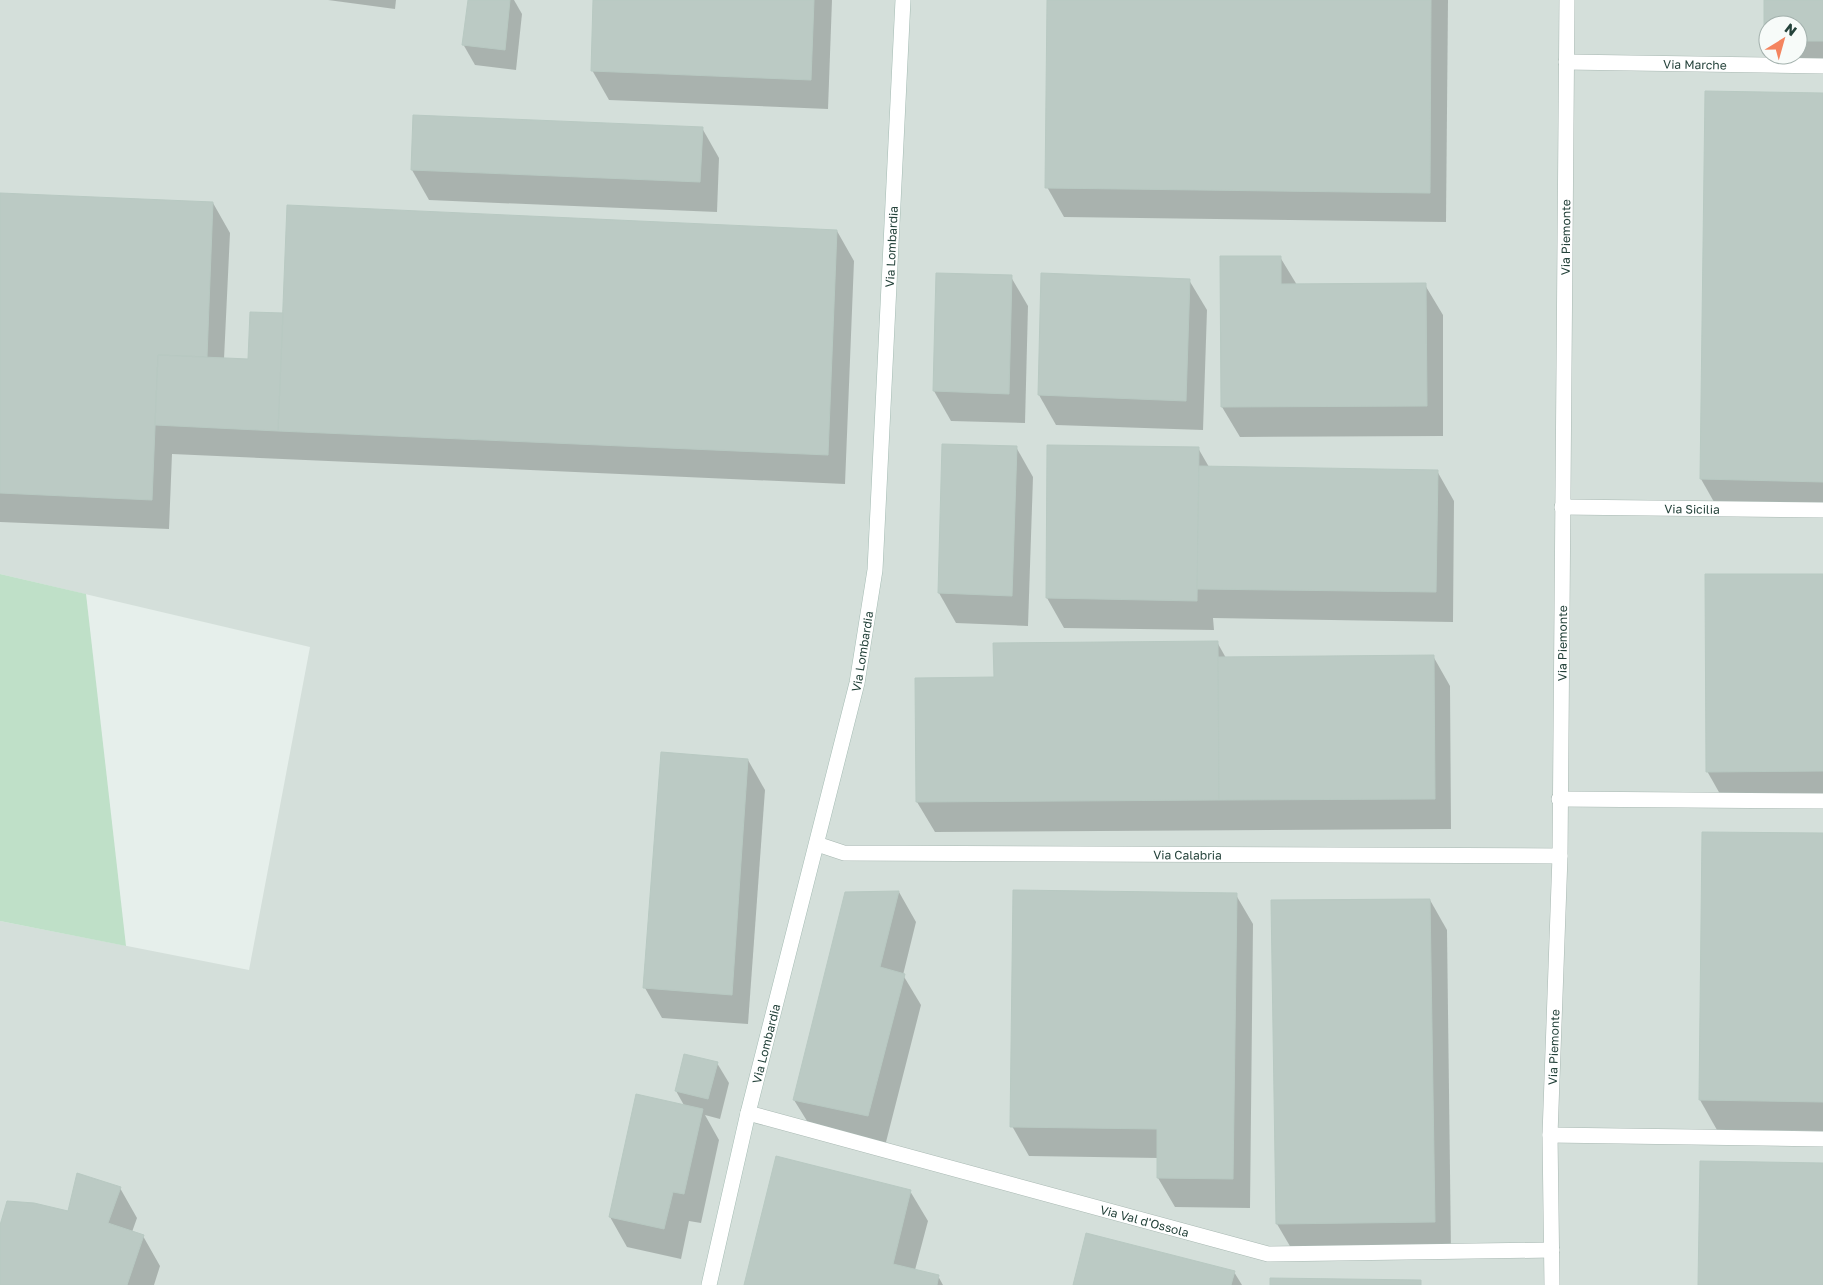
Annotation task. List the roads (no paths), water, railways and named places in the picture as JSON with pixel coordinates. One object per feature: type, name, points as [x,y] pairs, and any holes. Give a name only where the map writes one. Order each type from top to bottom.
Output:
[{"type":"street","name":"Via Lombardia","points":[[709,1285],[748,1113],[857,682],[875,570],[903,0]]},
{"type":"street","name":"Via Piemonte","points":[[1552,1285],[1550,1135],[1560,856],[1567,0]]},
{"type":"street","name":"Via Marche","points":[[1566,62],[1823,66]]},
{"type":"street","name":"Via Sicilia","points":[[1562,507],[1823,510]]},
{"type":"street","points":[[1560,799],[1823,802]]},
{"type":"street","name":"Via Calabria","points":[[817,844],[844,853],[1560,856]]},
{"type":"street","name":"Via Val d'Ossola","points":[[748,1113],[1268,1254],[1552,1250]]},
{"type":"street","points":[[1550,1135],[1823,1139]]}]
